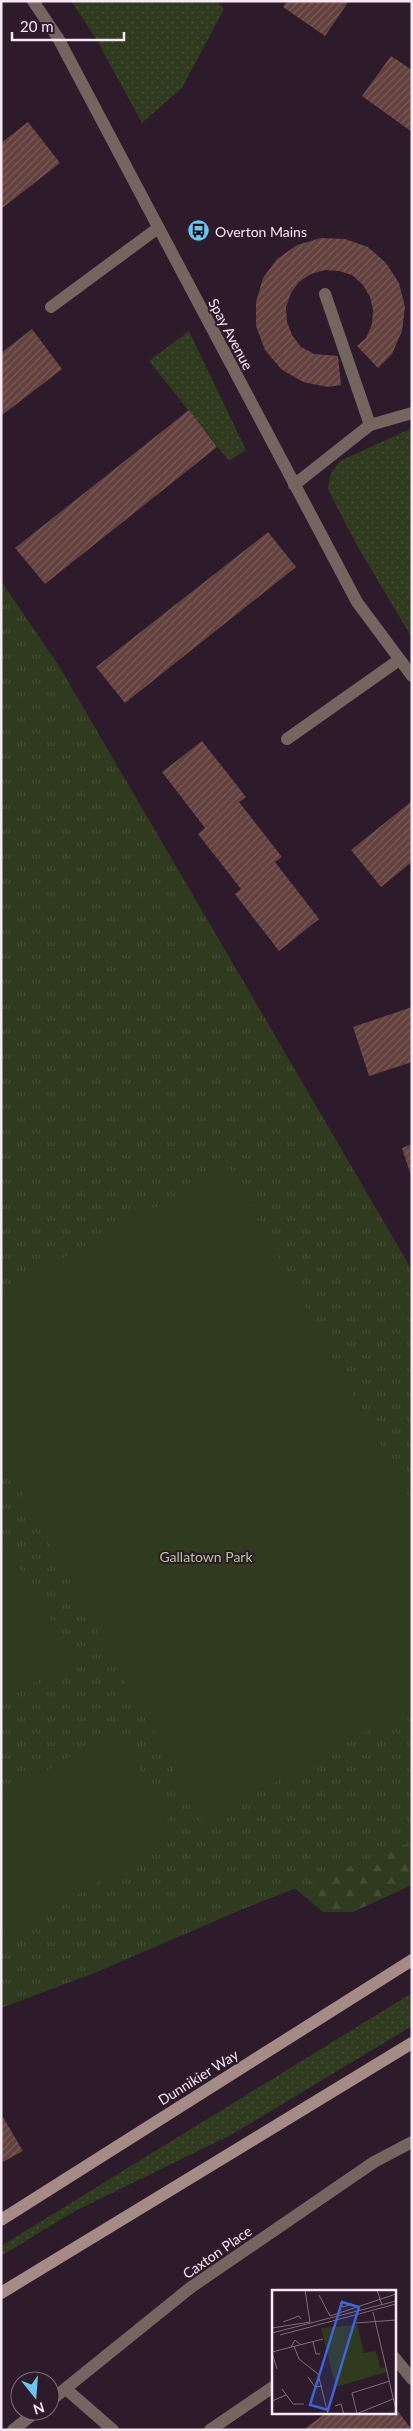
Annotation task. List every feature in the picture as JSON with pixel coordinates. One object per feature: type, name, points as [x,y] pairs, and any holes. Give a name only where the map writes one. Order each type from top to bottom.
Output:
[{"type":"main road","name":"Dunnikier Way","points":[[1,2220],[412,1960]]},
{"type":"main road","points":[[1,2293],[412,2043]]},
{"type":"street","name":"Spay Avenue","points":[[32,1],[58,38],[357,602],[412,676]]},
{"type":"street","points":[[51,307],[158,228]]},
{"type":"street","points":[[325,294],[370,425]]},
{"type":"street","points":[[294,485],[370,425],[412,413]]},
{"type":"street","points":[[287,739],[399,660]]},
{"type":"street","name":"Caxton Place","points":[[60,2394],[190,2288],[374,2162],[412,2142]]},
{"type":"street","points":[[396,2359],[412,2379]]},
{"type":"street","points":[[210,2430],[272,2388]]},
{"type":"street","points":[[66,2389],[113,2430]]},
{"type":"street","points":[[13,2430],[25,2421]]},
{"type":"green space","points":[[71,1],[217,1],[224,9],[182,88],[142,123],[95,37]]},
{"type":"green space","points":[[189,331],[246,450],[229,461],[149,361]]},
{"type":"green space","points":[[412,428],[412,638],[355,542],[328,489],[330,475],[340,461]]},
{"type":"green space","name":"Gallatown Park","points":[[1,581],[59,666],[412,1270],[412,1842],[243,1909],[97,1972],[1,2008]]},
{"type":"green space","points":[[229,1168],[412,1502],[412,1707],[202,1822],[1,1454],[1,1292]]},
{"type":"green space","points":[[1,1536],[74,1659],[1,1702]]},
{"type":"green space","points":[[118,1730],[178,1837],[1,1938],[1,1796]]},
{"type":"green space","points":[[412,1740],[412,1885],[353,1912],[323,1912],[235,1838]]},
{"type":"green space","points":[[412,1993],[412,2026],[231,2135],[75,2211],[1,2256],[1,2246]]},
{"type":"building","points":[[287,1],[349,1],[325,36],[283,7]]},
{"type":"building","points":[[391,56],[412,70],[412,132],[362,96]]},
{"type":"building","points":[[28,122],[60,163],[1,209],[1,143]]},
{"type":"building","points":[[321,238],[345,239],[368,247],[386,263],[399,283],[405,307],[402,331],[392,354],[378,368],[357,346],[366,338],[372,324],[373,310],[370,297],[363,285],[352,275],[339,271],[325,270],[311,274],[299,282],[291,293],[286,307],[287,322],[292,335],[301,347],[314,354],[338,356],[341,385],[328,387],[303,382],[281,369],[265,350],[256,326],[256,302],[263,278],[277,259],[297,245]]},
{"type":"building","points":[[32,329],[62,369],[1,416],[1,353]]},
{"type":"building","points":[[189,410],[217,447],[45,584],[15,548]]},
{"type":"building","points":[[268,532],[296,567],[125,703],[96,667]]},
{"type":"building","points":[[202,741],[246,797],[239,802],[282,857],[275,862],[319,919],[279,951],[235,894],[241,889],[198,834],[205,828],[162,772]]},
{"type":"building","points":[[412,801],[412,862],[381,887],[351,850]]},
{"type":"building","points":[[412,1007],[412,1062],[369,1076],[353,1027]]},
{"type":"building","points":[[412,1144],[412,1176],[411,1176],[402,1148]]},
{"type":"building","points":[[1,2114],[23,2151],[1,2163]]},
{"type":"building","points":[[396,2409],[412,2430],[303,2430],[324,2414],[396,2414]]},
{"type":"place","name":"Overton Mains","points":[[199,231]]}]
